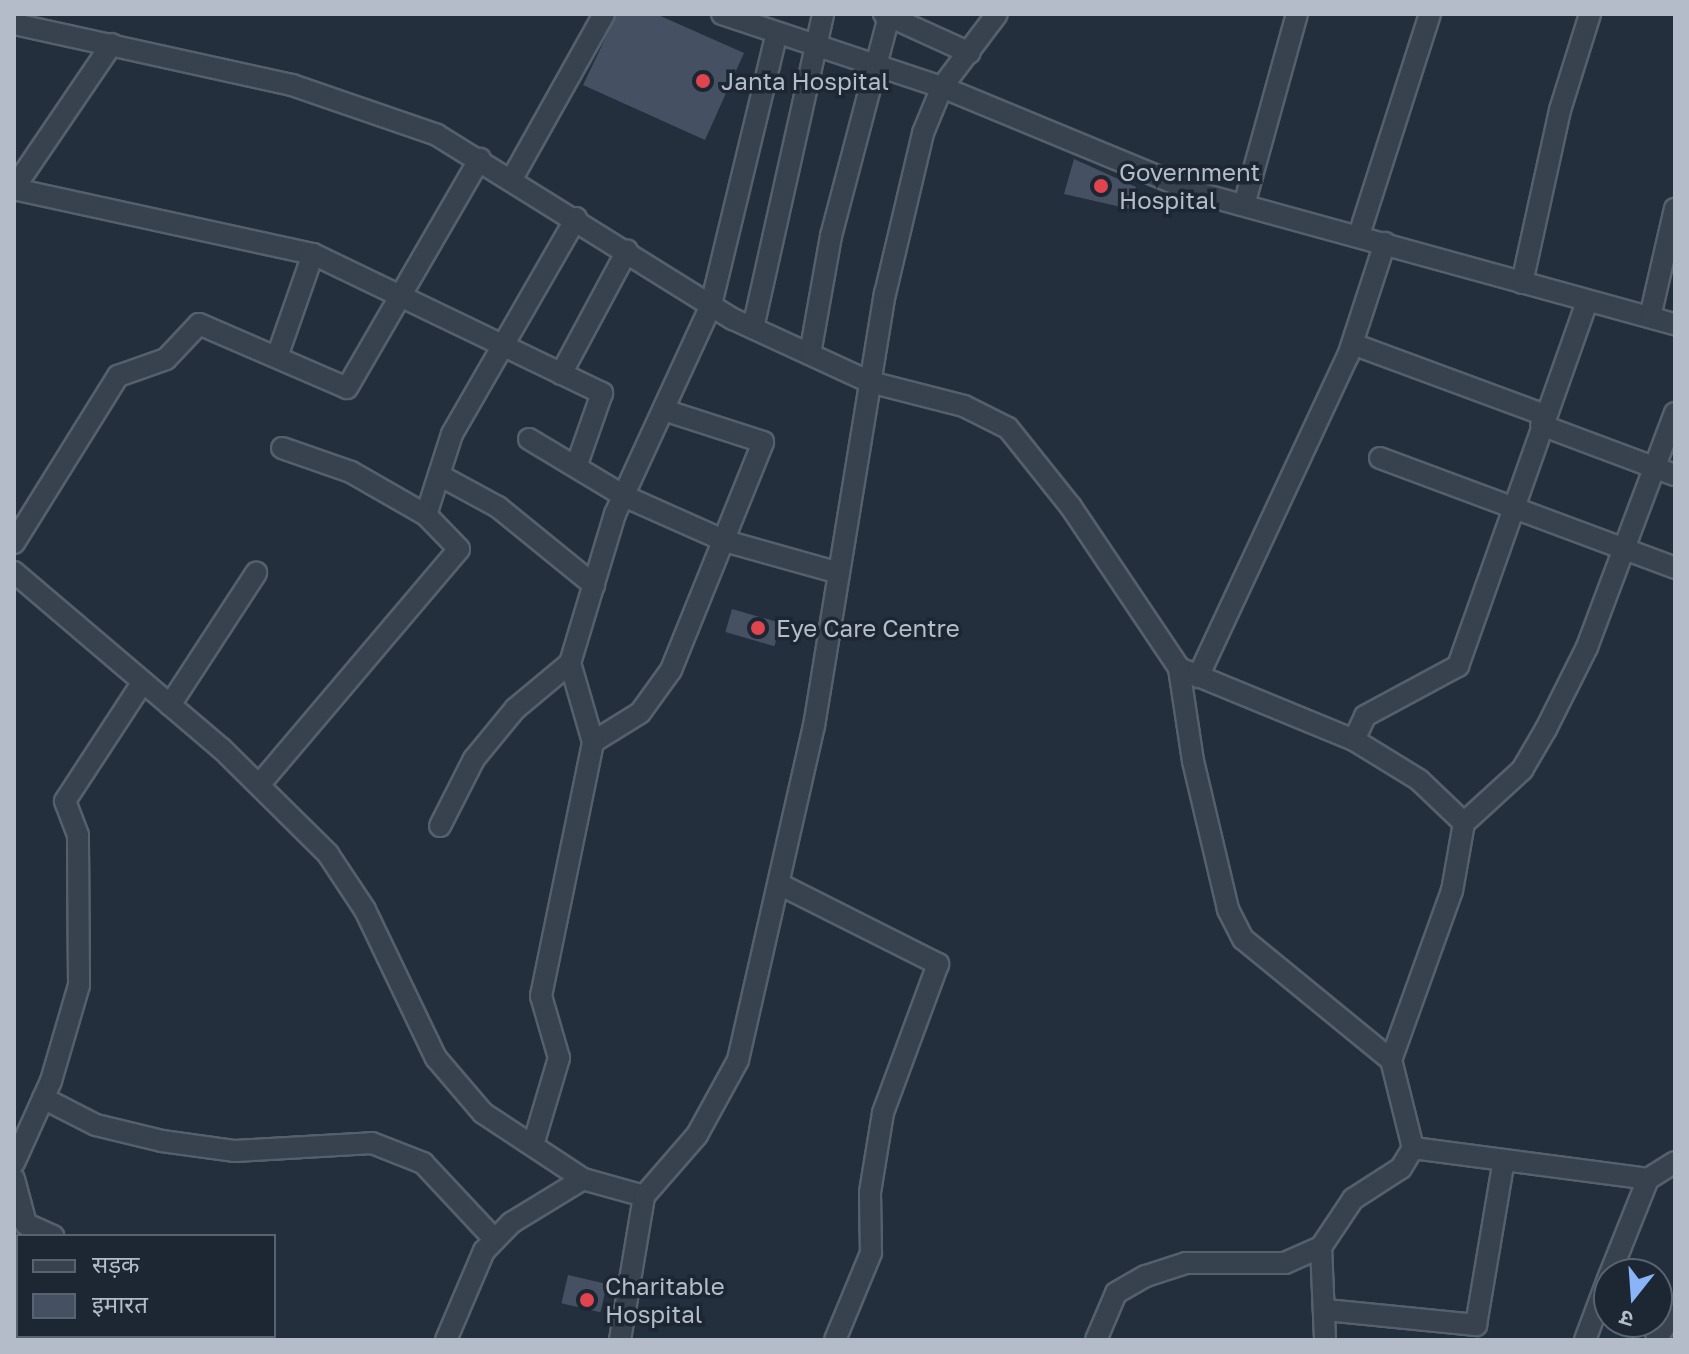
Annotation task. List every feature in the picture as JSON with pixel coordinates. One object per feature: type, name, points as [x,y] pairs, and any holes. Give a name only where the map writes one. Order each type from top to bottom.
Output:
[{"type":"street","points":[[513,177],[604,14]]},
{"type":"street","points":[[722,14],[776,36],[942,87],[1244,205],[1675,324]]},
{"type":"street","points":[[753,328],[813,47],[823,14]]},
{"type":"street","points":[[620,1340],[644,1196],[697,1135],[738,1060],[781,885],[839,573],[870,382],[923,133],[942,87],[997,14]]},
{"type":"street","points":[[1244,205],[1297,14]]},
{"type":"street","points":[[1359,235],[1430,14]]},
{"type":"street","points":[[1522,283],[1560,110],[1590,14]]},
{"type":"street","points":[[810,354],[831,236],[887,15],[970,53]]},
{"type":"street","points":[[14,24],[292,85],[437,135],[513,177],[711,305],[753,328],[870,382],[964,406],[1008,428],[1071,507],[1188,672],[1354,740],[1419,780],[1464,823]]},
{"type":"street","points":[[440,826],[474,759],[515,709],[570,663],[624,496],[667,411],[711,305],[776,36]]},
{"type":"street","points":[[112,44],[14,189],[313,254],[502,349],[602,393],[576,467]]},
{"type":"street","points":[[14,543],[118,376],[166,359],[199,324],[278,354],[347,388],[403,299],[480,159]]},
{"type":"street","points":[[1650,317],[1675,209]]},
{"type":"street","points":[[426,515],[452,434],[576,218]]},
{"type":"street","points":[[1385,243],[1353,344],[1188,672],[1193,761],[1243,939],[1391,1060]]},
{"type":"street","points":[[561,374],[627,251]]},
{"type":"street","points":[[278,354],[313,254]]},
{"type":"street","points":[[1354,740],[1365,716],[1458,666],[1587,301]]},
{"type":"street","points":[[1353,344],[1675,475]]},
{"type":"street","points":[[593,742],[640,713],[671,670],[763,442],[667,411]]},
{"type":"street","points":[[1096,1340],[1116,1293],[1146,1276],[1186,1263],[1285,1263],[1321,1247],[1353,1199],[1401,1168],[1413,1148],[1391,1060],[1436,946],[1464,823],[1489,807],[1546,729],[1625,548],[1675,413]]},
{"type":"street","points":[[529,439],[624,496],[725,541],[839,573]]},
{"type":"street","points":[[259,785],[459,549],[426,515],[351,472],[282,448]]},
{"type":"street","points":[[1380,458],[1675,568]]},
{"type":"street","points":[[439,475],[498,507],[594,585]]},
{"type":"street","points":[[14,572],[170,705],[259,785],[328,854],[365,910],[436,1058],[483,1113],[583,1179],[644,1196]]},
{"type":"street","points":[[170,705],[256,573]]},
{"type":"street","points":[[533,1145],[559,1058],[541,996],[593,742],[570,663]]},
{"type":"street","points":[[14,1163],[43,1098],[79,985],[78,835],[65,801],[143,682]]},
{"type":"street","points":[[781,885],[938,964],[883,1113],[870,1192],[871,1253],[835,1340]]},
{"type":"street","points":[[43,1098],[96,1125],[177,1143],[235,1151],[372,1143],[423,1163],[495,1240]]},
{"type":"street","points":[[1413,1148],[1648,1179]]},
{"type":"street","points":[[1326,1310],[1474,1333],[1504,1160]]},
{"type":"street","points":[[1616,1258],[1648,1179],[1675,1162]]},
{"type":"street","points":[[14,1179],[20,1224],[48,1234]]},
{"type":"street","points":[[446,1340],[495,1240],[583,1179]]},
{"type":"street","points":[[1321,1247],[1325,1340]]},
{"type":"street","points":[[1656,1340],[1675,1309]]},
{"type":"street","points":[[1585,1340],[1593,1318]]},
{"type":"building","points":[[617,14],[656,14],[744,53],[705,140],[583,85]]},
{"type":"building","points":[[1074,159],[1136,187],[1130,209],[1064,194]]},
{"type":"building","points":[[732,609],[781,623],[774,646],[725,632]]},
{"type":"building","points":[[568,1275],[607,1284],[600,1312],[561,1303]]},
{"type":"place","name":"Janta Hospital","points":[[703,81]]},
{"type":"place","name":"Government Hospital","points":[[1101,186]]},
{"type":"place","name":"Eye Care Centre","points":[[758,628]]},
{"type":"place","name":"Charitable Hospital","points":[[587,1300]]}]
